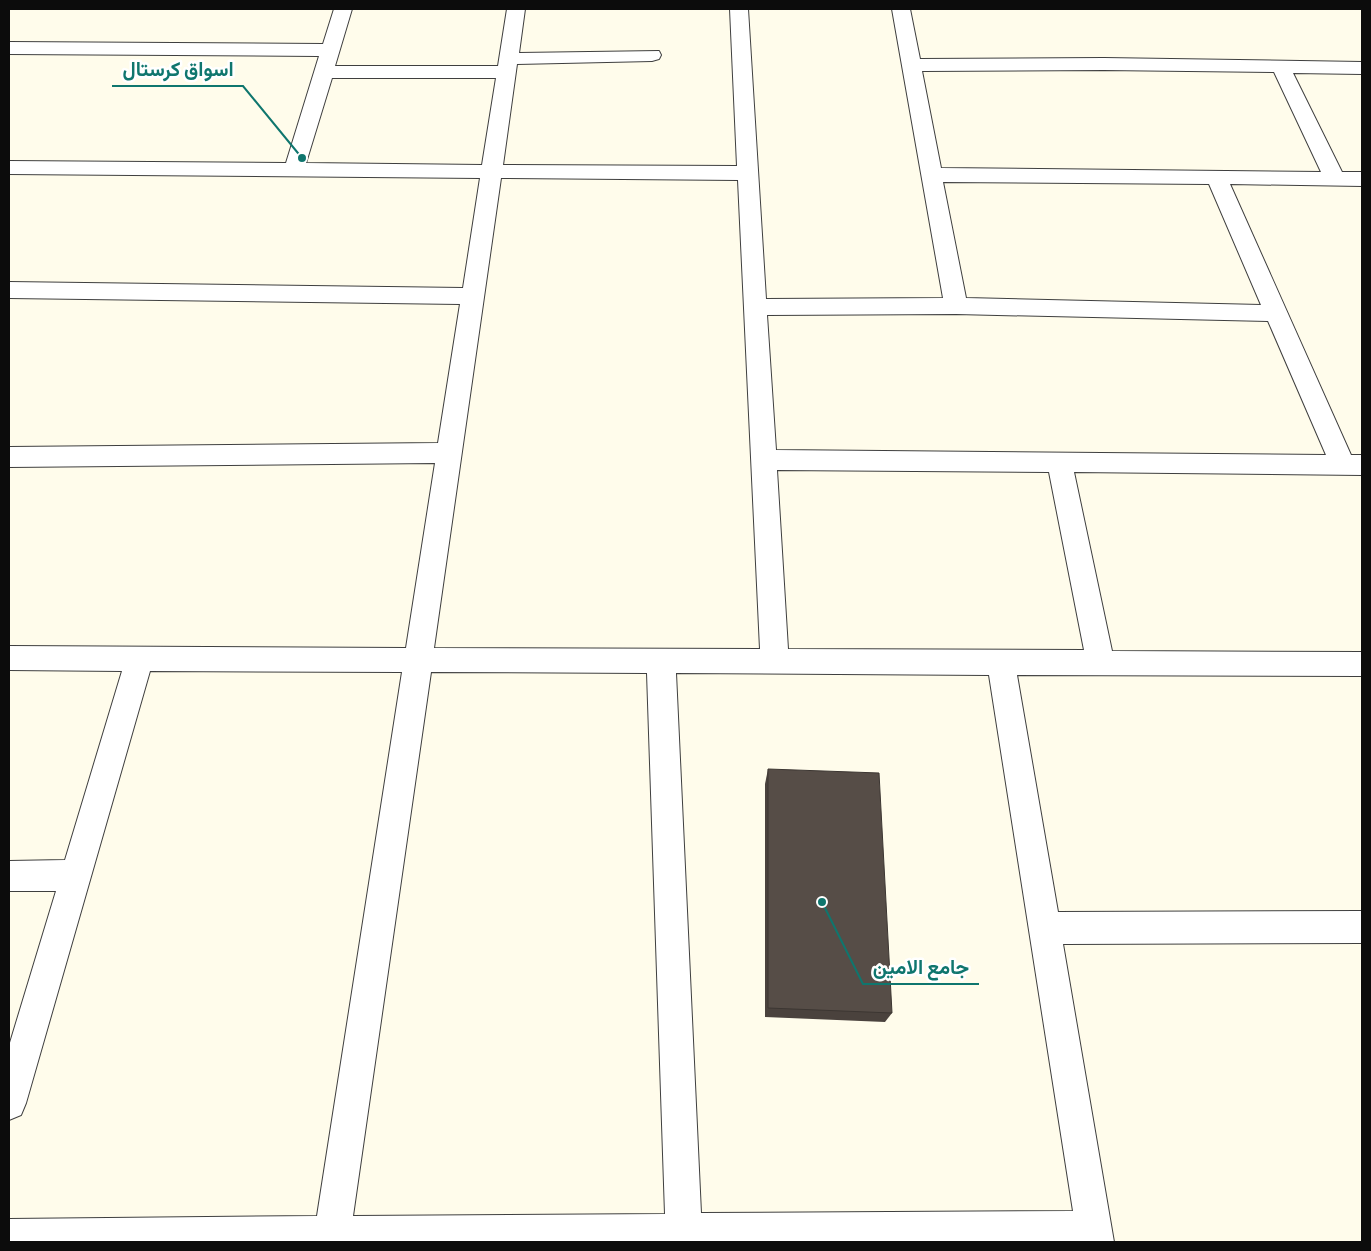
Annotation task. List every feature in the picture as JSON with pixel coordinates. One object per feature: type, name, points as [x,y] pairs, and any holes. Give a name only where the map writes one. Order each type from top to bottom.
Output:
[{"type":"street","points":[[294,170],[343,9]]},
{"type":"street","points":[[332,1235],[516,9]]},
{"type":"street","points":[[739,9],[775,661]]},
{"type":"street","points":[[902,9],[956,306]]},
{"type":"street","points":[[9,48],[331,50]]},
{"type":"street","points":[[324,72],[508,66],[652,55]]},
{"type":"street","points":[[912,65],[1104,64],[1362,68]]},
{"type":"street","points":[[1281,67],[1335,179]]},
{"type":"street","points":[[9,168],[748,173]]},
{"type":"street","points":[[932,175],[1362,179]]},
{"type":"street","points":[[764,460],[1353,465],[1276,313],[1217,178]]},
{"type":"street","points":[[9,290],[473,296]]},
{"type":"street","points":[[756,307],[956,306],[1276,313]]},
{"type":"street","points":[[9,457],[449,453]]},
{"type":"street","points":[[1059,462],[1101,663]]},
{"type":"street","points":[[9,658],[1362,664]]},
{"type":"street","points":[[9,1103],[140,658]]},
{"type":"street","points":[[661,660],[684,1233]]},
{"type":"street","points":[[17,1239],[332,1235],[412,1238],[684,1233],[1095,1236],[1001,662]]},
{"type":"street","points":[[9,876],[77,875]]},
{"type":"street","points":[[1045,928],[1362,927]]},
{"type":"building","points":[[768,769],[879,773],[892,1013],[768,1008]]},
{"type":"place","name":"اسواق كرستال","points":[[302,158]]},
{"type":"place","name":"جامع الامين","points":[[822,902]]}]
